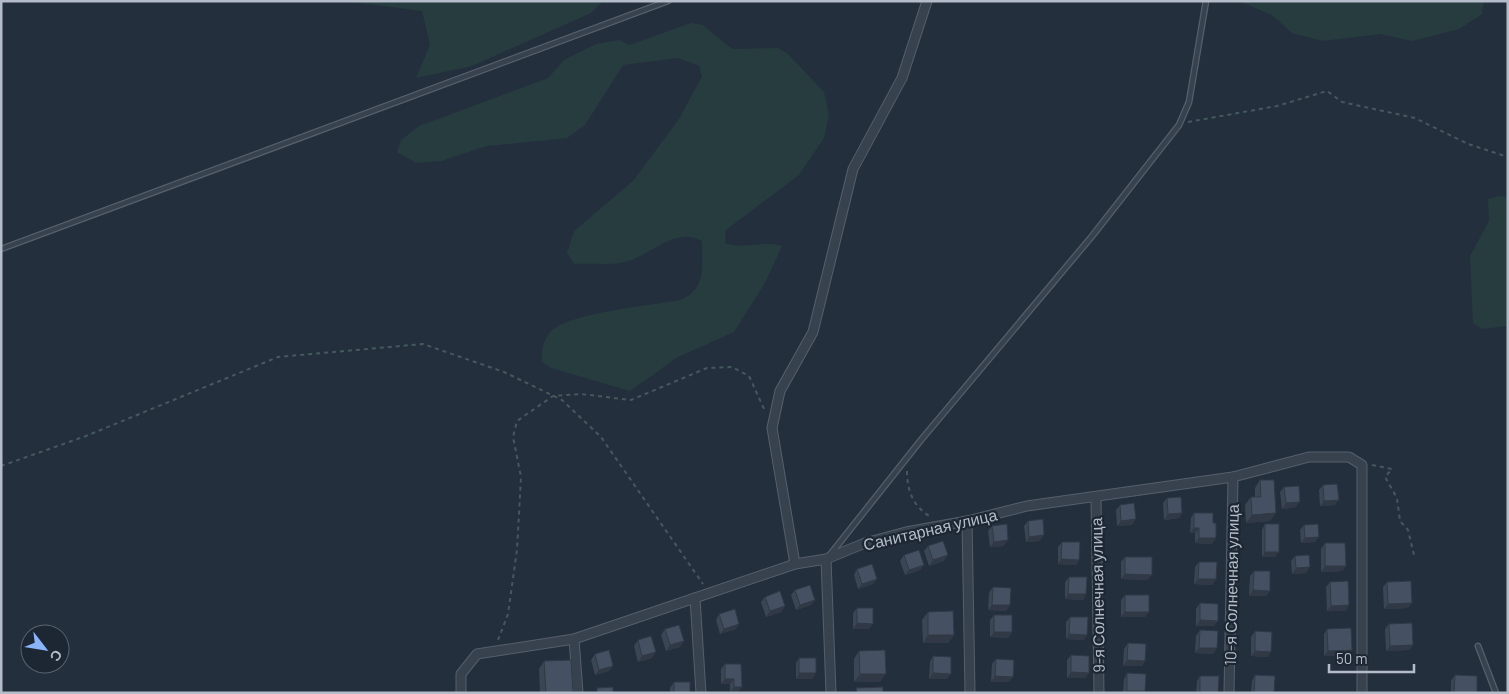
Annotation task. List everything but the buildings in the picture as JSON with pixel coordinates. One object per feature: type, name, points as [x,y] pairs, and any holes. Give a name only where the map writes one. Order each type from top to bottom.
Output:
[{"type":"street","points":[[794,564],[772,428],[780,391],[813,332],[853,169],[902,78],[927,1]]},
{"type":"street","name":"Санитарная улица","points":[[461,693],[461,674],[477,654],[574,639],[794,564],[826,559],[865,543],[889,536],[967,521],[1028,506],[1233,477],[1309,457],[1349,457],[1362,466]]},
{"type":"street","points":[[1362,466],[1362,693]]},
{"type":"street","name":"10-я Солнечная улица","points":[[1229,693],[1233,477]]},
{"type":"street","name":"9-я Солнечная улица","points":[[1096,497],[1099,693]]},
{"type":"street","points":[[967,521],[970,693]]},
{"type":"street","points":[[826,559],[831,693]]},
{"type":"street","points":[[696,598],[701,693]]},
{"type":"street","points":[[574,639],[578,693]]},
{"type":"lane","points":[[1,249],[668,1]]},
{"type":"lane","points":[[826,559],[921,440],[1094,236],[1179,125],[1190,102],[1206,1]]},
{"type":"lane","points":[[1478,646],[1496,693]]},
{"type":"path","points":[[1179,125],[1196,120],[1277,106],[1327,91],[1342,102],[1415,118],[1468,144],[1508,157]]},
{"type":"path","points":[[1,466],[86,436],[278,357],[423,344],[504,372],[562,400],[601,437],[700,579],[707,594]]},
{"type":"path","points":[[494,651],[508,614],[517,550],[521,477],[513,437],[517,421],[553,396],[581,394],[631,400],[708,368],[732,366],[749,376],[772,428]]},
{"type":"path","points":[[1362,466],[1378,465],[1392,469],[1385,477],[1397,498],[1400,521],[1408,530],[1414,555]]},
{"type":"path","points":[[907,466],[908,484],[914,501],[929,516],[938,519]]},
{"type":"green space","points":[[345,1],[603,1],[591,13],[472,66],[416,78],[430,45],[422,11]]},
{"type":"green space","points":[[1239,1],[1484,1],[1482,14],[1459,29],[1412,41],[1380,34],[1323,41],[1292,33],[1272,15]]},
{"type":"green space","points":[[691,23],[703,25],[732,49],[778,48],[788,54],[824,92],[829,115],[824,138],[799,175],[726,230],[725,243],[732,245],[775,244],[782,246],[765,283],[734,332],[678,357],[630,391],[551,368],[542,362],[543,348],[551,331],[565,323],[596,314],[680,300],[695,290],[699,283],[702,268],[702,241],[692,237],[681,237],[671,240],[641,256],[620,263],[574,264],[567,253],[574,231],[633,181],[679,119],[702,76],[699,66],[678,58],[623,65],[585,125],[567,138],[487,146],[441,161],[416,163],[397,152],[401,140],[419,126],[548,78],[564,60],[596,44],[619,40],[629,45]]},
{"type":"green space","points":[[1500,196],[1508,197],[1508,326],[1482,329],[1473,323],[1470,256],[1489,221],[1488,199]]}]
